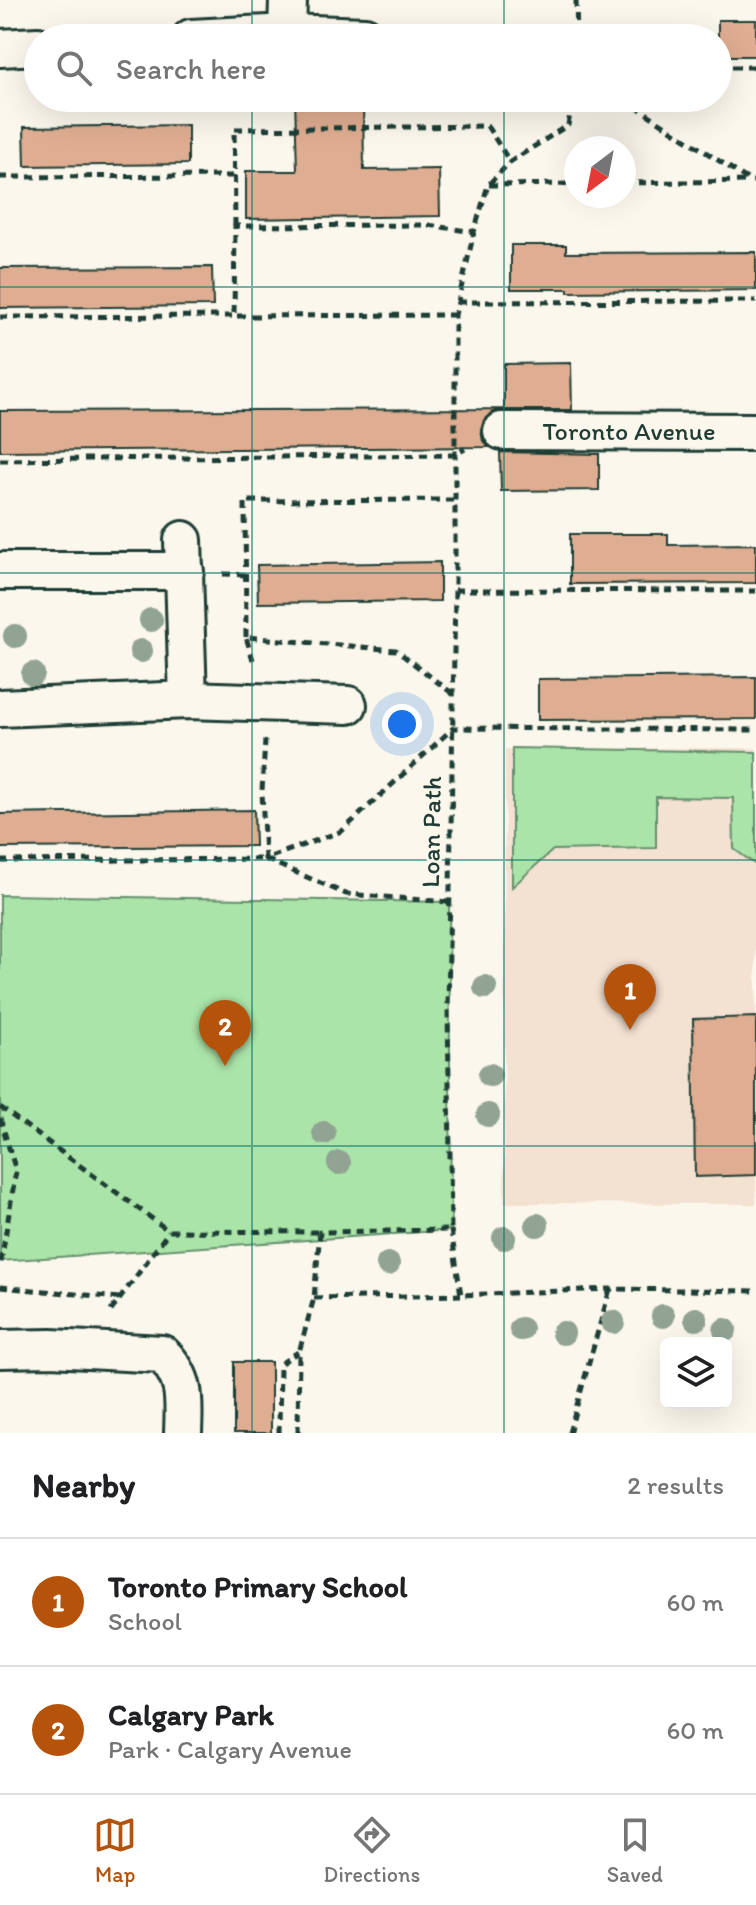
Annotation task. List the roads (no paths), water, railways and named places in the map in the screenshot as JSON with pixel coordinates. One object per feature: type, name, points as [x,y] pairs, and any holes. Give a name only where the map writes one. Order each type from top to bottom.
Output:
[{"type":"street","points":[[253,24],[288,16],[319,24]]},
{"type":"street","points":[[0,48],[24,47]]},
{"type":"street","name":"Toronto Avenue","points":[[502,431],[756,432]]},
{"type":"street","points":[[0,571],[184,555],[188,700]]},
{"type":"street","points":[[0,708],[188,700],[348,705]]},
{"type":"street","points":[[0,1349],[162,1354],[175,1367],[184,1394],[183,1433]]},
{"type":"place","name":"Toronto Primary School","points":[[630,1030]]},
{"type":"place","name":"Calgary Park","points":[[225,1066]]}]
